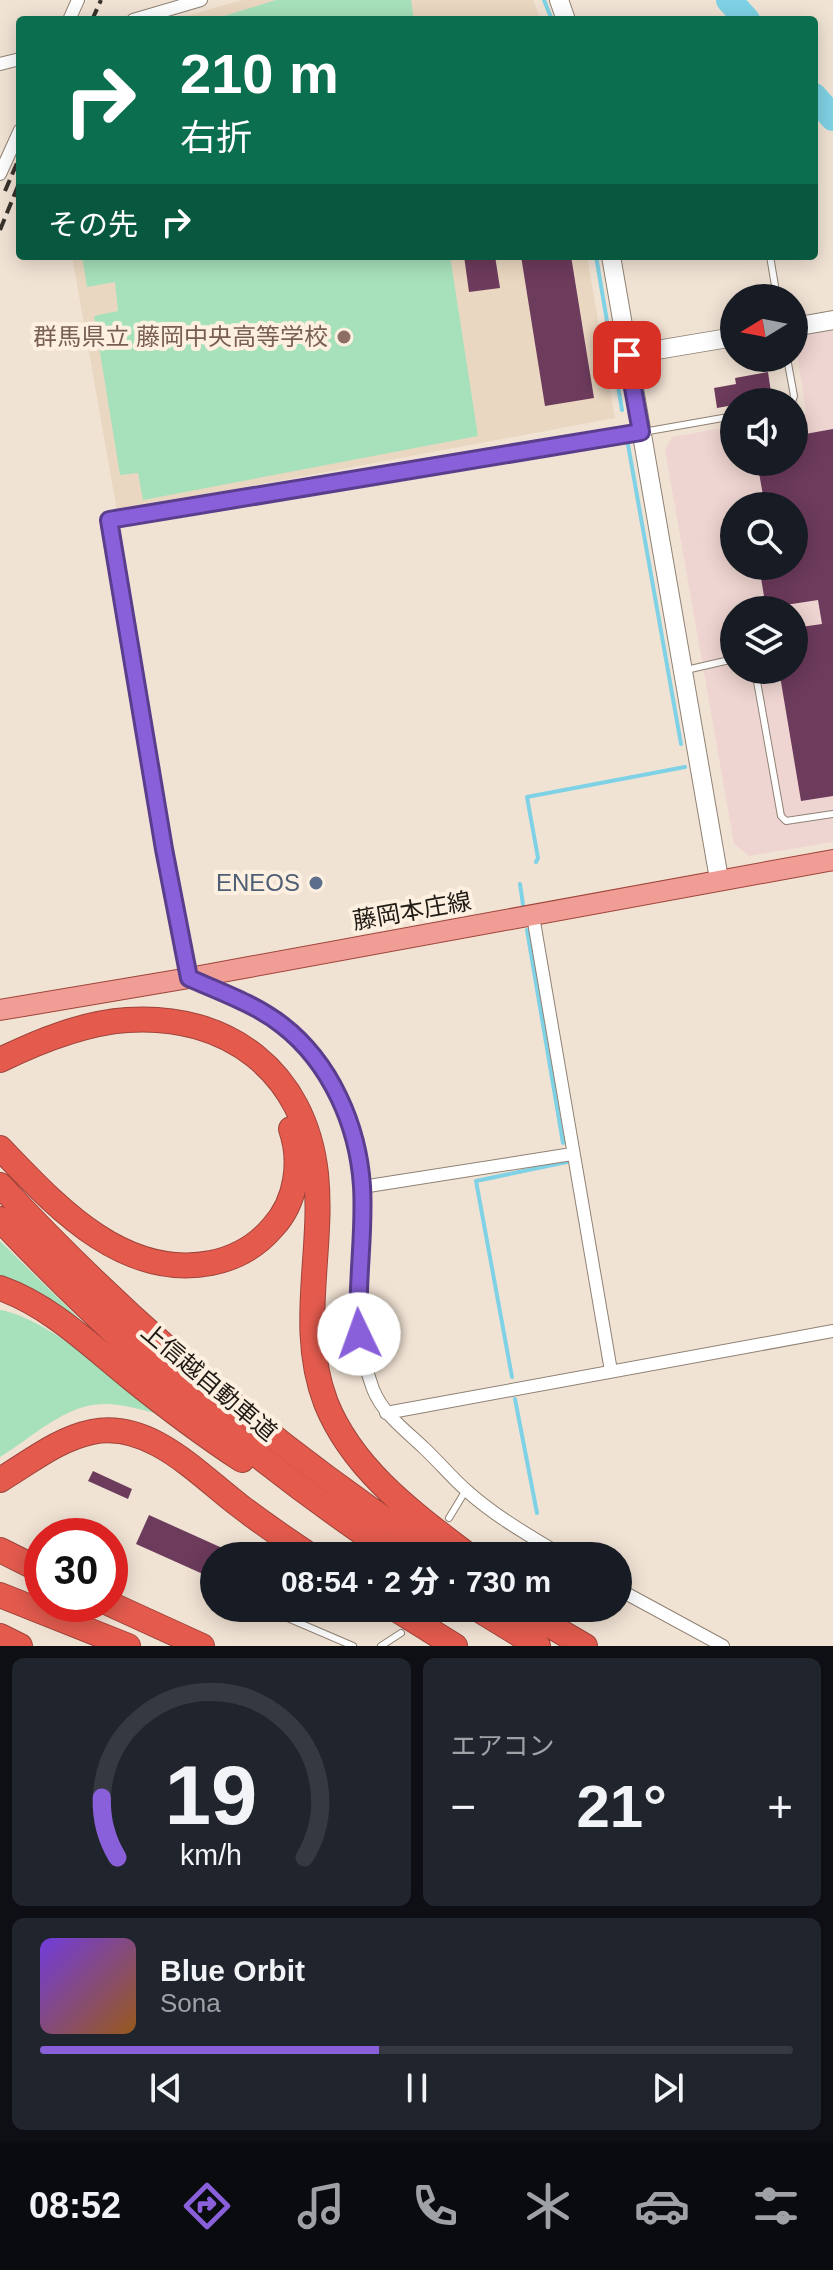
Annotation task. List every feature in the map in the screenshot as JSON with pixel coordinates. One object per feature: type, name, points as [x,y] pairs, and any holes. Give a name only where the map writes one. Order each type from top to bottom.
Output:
[{"type":"highway","points":[[0,1060],[39,1042],[88,1027],[127,1020],[149,1020],[191,1025],[218,1033],[246,1048],[277,1076],[295,1102],[308,1131],[316,1172],[317,1225],[311,1331],[326,1402],[349,1446],[380,1483],[451,1542]]},
{"type":"highway","points":[[0,1079],[66,1049],[116,1037],[151,1035],[198,1041],[216,1047],[250,1068],[276,1097],[293,1135],[297,1172],[287,1207],[265,1236],[251,1247],[227,1258],[182,1266],[145,1259],[92,1233],[55,1203],[0,1148]]},
{"type":"highway","name":"上信越自動車道","points":[[0,1185],[104,1292],[227,1400],[339,1488],[418,1542]]},
{"type":"highway","name":"上信越自動車道","points":[[0,1219],[147,1364],[267,1462],[377,1542]]},
{"type":"highway","points":[[0,1288],[44,1310],[203,1433],[366,1542]]},
{"type":"highway","points":[[0,1480],[77,1435],[108,1429],[124,1430],[153,1441],[168,1451],[292,1542]]},
{"type":"highway","points":[[0,1550],[24,1564]]},
{"type":"highway","points":[[0,1561],[24,1568]]},
{"type":"highway","points":[[0,1586],[24,1599]]},
{"type":"highway","points":[[0,1595],[24,1605]]},
{"type":"highway","points":[[128,1612],[202,1646]]},
{"type":"highway","points":[[68,1622],[128,1646]]},
{"type":"highway","points":[[416,1622],[455,1646]]},
{"type":"highway","points":[[499,1622],[538,1646]]},
{"type":"highway","points":[[544,1622],[585,1646]]},
{"type":"highway","points":[[567,1622],[606,1646]]},
{"type":"highway","points":[[0,1636],[20,1646]]},
{"type":"main road","name":"藤岡本庄線","points":[[0,1010],[833,860]]},
{"type":"street","points":[[147,16],[201,0]]},
{"type":"street","points":[[0,174],[16,139]]},
{"type":"street","points":[[612,260],[719,879]]},
{"type":"street","points":[[808,324],[833,320]]},
{"type":"street","points":[[627,355],[720,339]]},
{"type":"street","points":[[540,1542],[466,1490],[386,1413],[374,1390],[359,1334],[357,1300],[362,1187],[358,1155],[348,1117],[333,1085],[313,1056],[283,1026],[249,1004],[189,978],[164,849],[109,520],[641,432]]},
{"type":"street","points":[[533,916],[611,1371]]},
{"type":"street","points":[[362,1187],[572,1154]]},
{"type":"street","points":[[386,1413],[833,1331]]},
{"type":"street","points":[[632,1597],[723,1646]]},
{"type":"lane","points":[[771,260],[775,284]]},
{"type":"lane","points":[[641,432],[720,418]]},
{"type":"lane","points":[[682,670],[720,662]]},
{"type":"lane","points":[[757,684],[781,816],[786,821],[833,814]]},
{"type":"lane","points":[[449,1518],[466,1490]]},
{"type":"lane","points":[[297,1622],[353,1646]]},
{"type":"lane","points":[[381,1646],[401,1633]]},
{"type":"shaded area","points":[[241,0],[533,0],[539,16],[187,16]]},
{"type":"shaded area","name":"群馬県立 藤岡中央高等学校","points":[[73,260],[588,260],[615,418],[117,511]]},
{"type":"shaded area","points":[[833,328],[833,842],[749,856],[734,844],[665,450],[672,437],[720,428],[720,476],[808,476],[808,388],[802,388],[800,372],[808,372],[808,332]]},
{"type":"green space","points":[[276,0],[411,0],[413,16],[224,16]]},
{"type":"green space","name":"群馬県立 藤岡中央高等学校","points":[[83,260],[451,260],[478,436],[143,500],[138,473],[120,475],[94,316],[118,311],[115,282],[87,287]]},
{"type":"green space","points":[[0,1241],[108,1347],[0,1279]]},
{"type":"green space","points":[[0,1310],[19,1315],[62,1339],[166,1416],[120,1405],[90,1405],[49,1423],[0,1457]]},
{"type":"building","points":[[465,260],[496,260],[500,288],[469,292]]},
{"type":"building","points":[[522,260],[572,260],[594,398],[545,406]]},
{"type":"building","points":[[768,372],[770,388],[720,388],[720,407],[717,408],[714,388],[736,384],[735,378]]},
{"type":"building","points":[[833,429],[833,796],[801,801],[781,684],[808,684],[808,626],[822,624],[818,600],[808,602],[808,596],[764,596],[761,580],[808,580],[808,492],[762,492],[760,476],[808,476],[808,433]]},
{"type":"building","points":[[93,1471],[132,1489],[128,1499],[88,1481]]},
{"type":"building","points":[[149,1515],[209,1542],[200,1542],[200,1573],[136,1544]]},
{"type":"waterway","points":[[544,0],[550,16]]},
{"type":"waterway","points":[[729,0],[743,16]]},
{"type":"waterway","points":[[818,101],[833,118]]},
{"type":"waterway","points":[[597,260],[622,410]]},
{"type":"waterway","points":[[627,439],[681,744]]},
{"type":"waterway","points":[[536,862],[538,858],[527,797],[685,767]]},
{"type":"waterway","points":[[520,884],[523,905]]},
{"type":"waterway","points":[[527,930],[563,1143]]},
{"type":"waterway","points":[[512,1377],[476,1181],[567,1162]]},
{"type":"waterway","points":[[515,1399],[537,1513]]},
{"type":"railway","points":[[94,16],[101,0]]},
{"type":"railway","points":[[5,191],[16,165]]},
{"type":"railway","points":[[0,230],[16,191]]},
{"type":"place","name":"群馬県立 藤岡中央高等学校","points":[[344,337]]},
{"type":"place","name":"ENEOS","points":[[316,883]]},
{"type":"route","points":[[359,1334],[357,1300],[362,1187],[348,1117],[333,1085],[313,1056],[283,1026],[249,1004],[189,978],[164,849],[109,520],[641,432],[627,355]]}]
